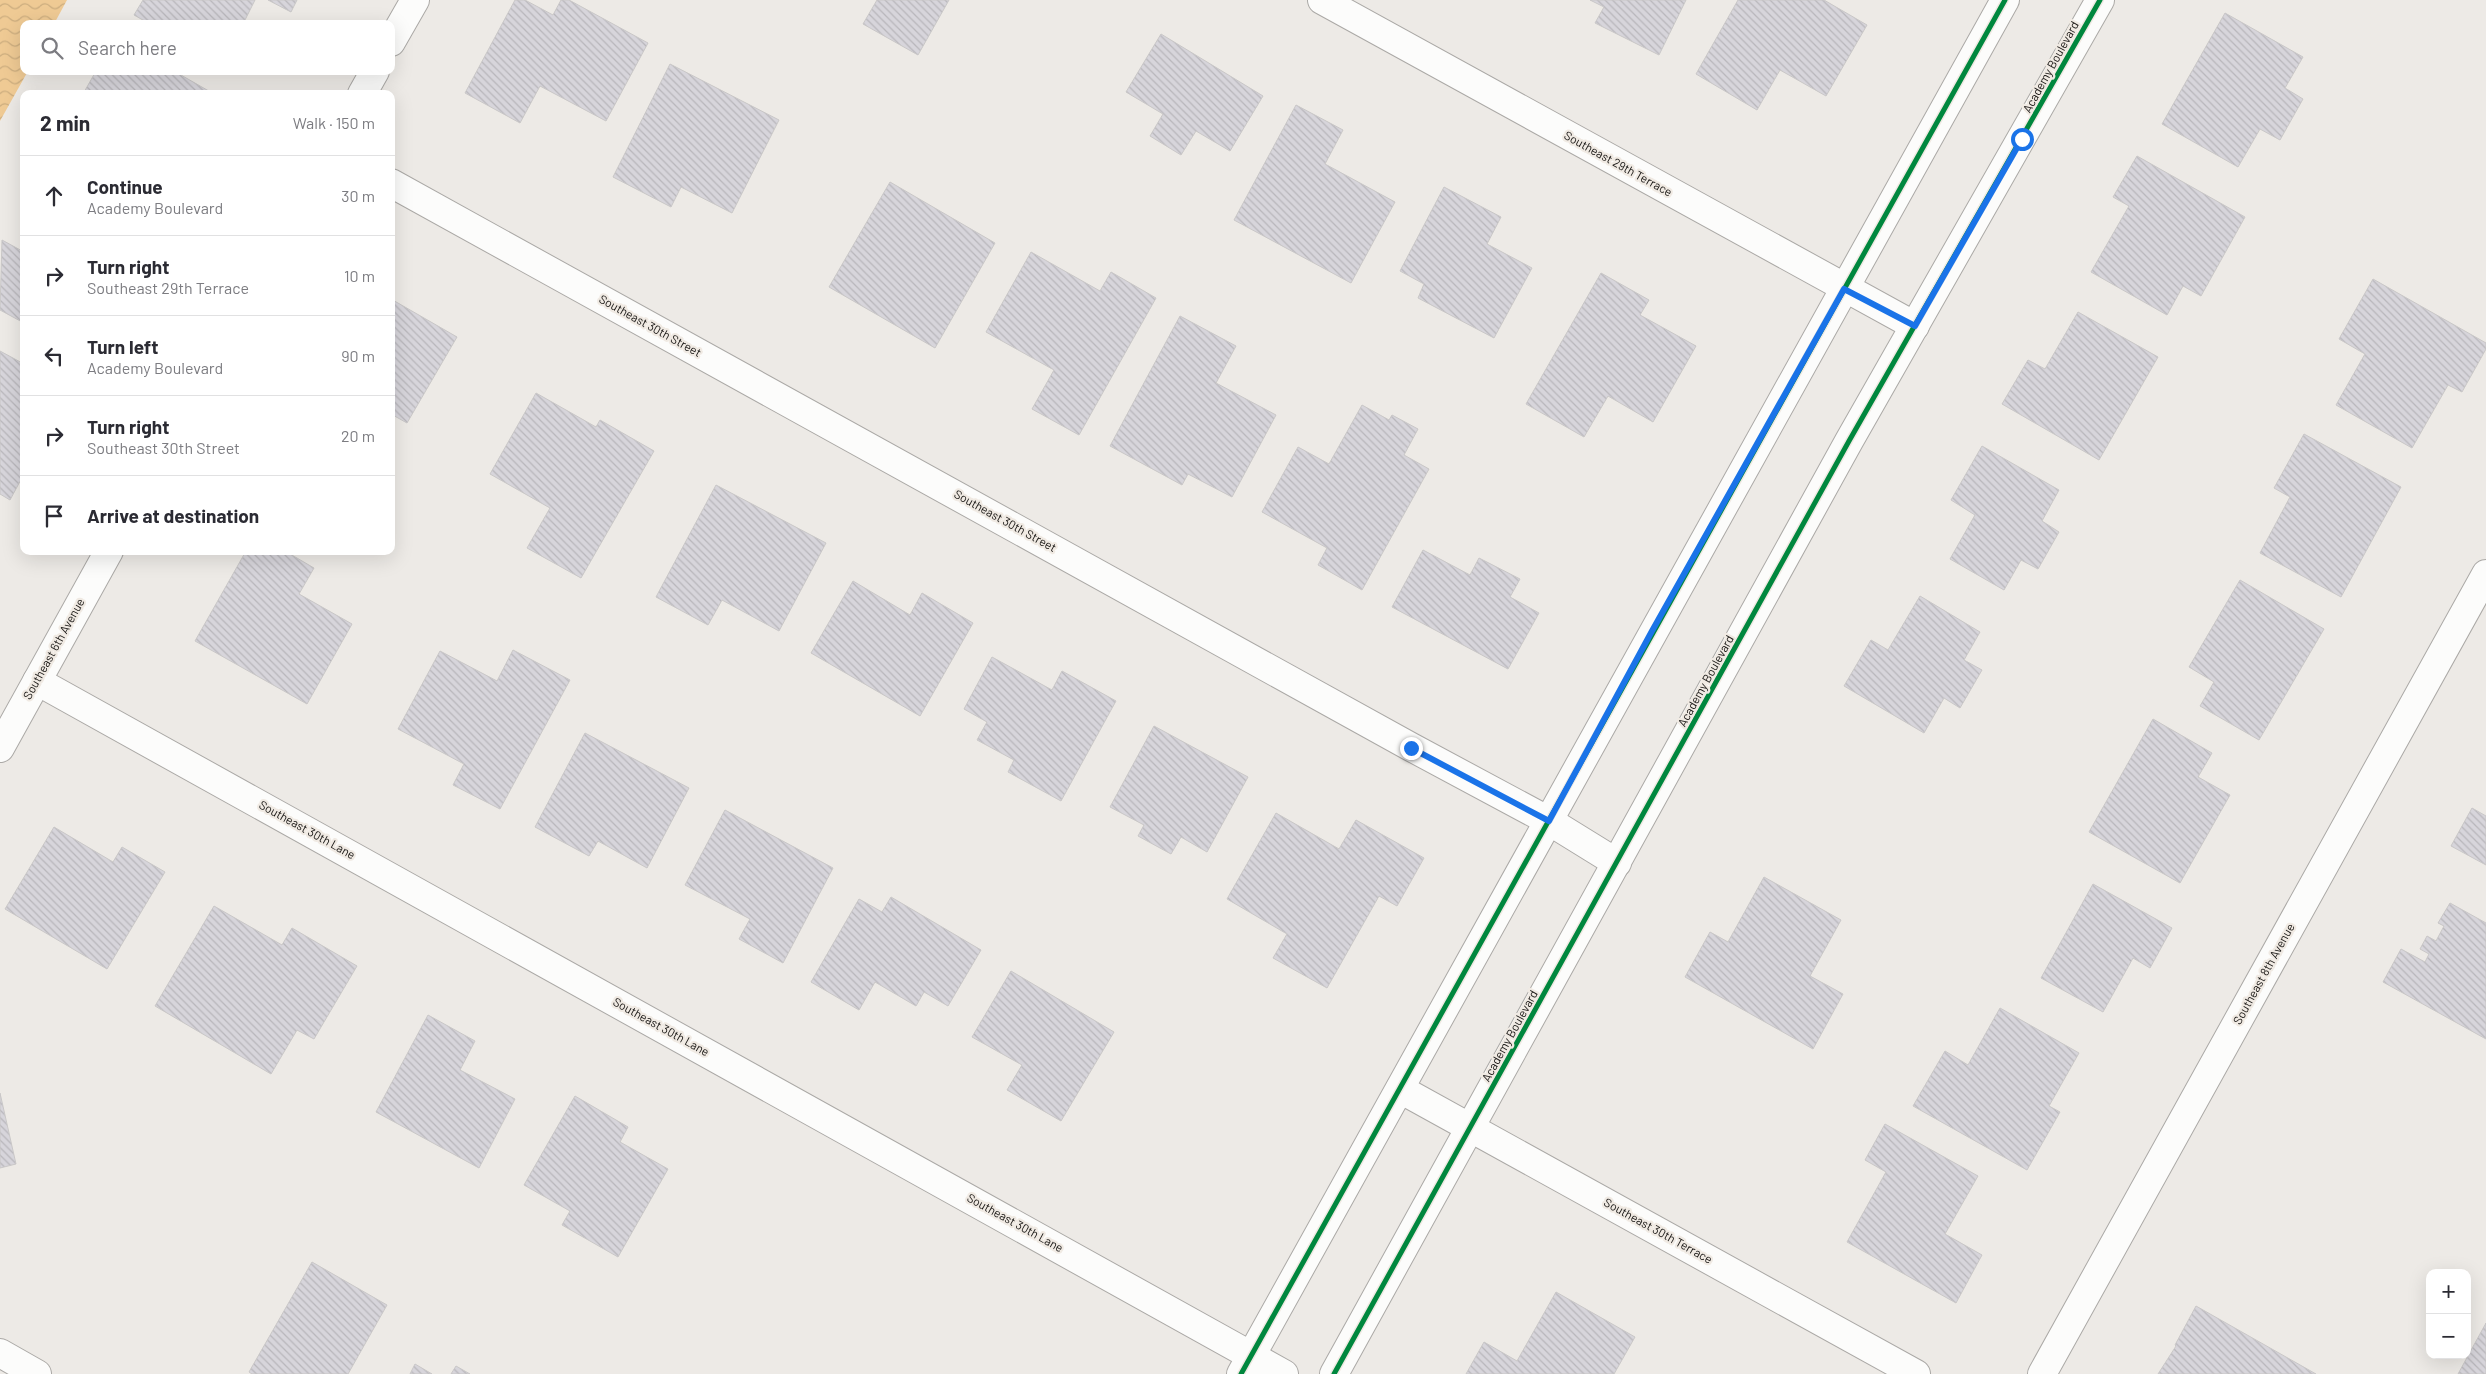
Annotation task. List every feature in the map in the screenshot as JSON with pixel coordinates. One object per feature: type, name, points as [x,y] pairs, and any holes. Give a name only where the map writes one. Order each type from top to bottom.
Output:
[{"type":"street","points":[[395,35],[415,0]]},
{"type":"street","name":"Southeast 29th Terrace","points":[[1322,0],[1844,289],[1915,326]]},
{"type":"street","points":[[1246,1364],[1549,821],[1652,631],[2005,0]]},
{"type":"street","name":"Academy Boulevard","points":[[1334,1374],[1849,441],[2100,0]]},
{"type":"street","points":[[364,90],[373,75]]},
{"type":"street","name":"Southeast 30th Street","points":[[395,185],[1411,748],[1549,821],[1617,862]]},
{"type":"street","name":"Southeast 6th Avenue","points":[[0,748],[107,555]]},
{"type":"street","name":"Southeast 8th Avenue","points":[[2042,1374],[2486,574]]},
{"type":"street","name":"Southeast 30th Lane","points":[[37,681],[1246,1364],[1284,1374]]},
{"type":"street","name":"Southeast 30th Terrace","points":[[1400,1089],[1916,1374]]},
{"type":"street","points":[[0,1353],[38,1374]]},
{"type":"water","points":[[0,0],[67,0],[56,20],[20,20],[20,75],[26,75],[0,121]]},
{"type":"building","points":[[143,0],[255,0],[245,20],[143,20],[134,15]]},
{"type":"building","points":[[268,0],[297,0],[291,12]]},
{"type":"building","points":[[515,0],[525,0],[553,15],[561,0],[569,0],[648,43],[606,121],[540,86],[520,123],[465,93]]},
{"type":"building","points":[[877,0],[949,0],[918,55],[863,24]]},
{"type":"building","points":[[1590,0],[1686,0],[1659,55],[1595,23],[1604,7]]},
{"type":"building","points":[[1738,0],[1824,0],[1867,25],[1826,96],[1780,70],[1757,110],[1696,74]]},
{"type":"building","points":[[2225,13],[2303,57],[2285,88],[2303,99],[2280,140],[2260,129],[2238,167],[2162,124]]},
{"type":"building","points":[[1161,34],[1263,96],[1230,151],[1196,131],[1181,155],[1150,136],[1163,114],[1126,92]]},
{"type":"building","points":[[670,64],[779,120],[732,213],[681,187],[671,207],[613,177]]},
{"type":"building","points":[[94,75],[181,75],[207,90],[85,90]]},
{"type":"building","points":[[1296,105],[1343,130],[1325,164],[1395,202],[1351,283],[1234,220]]},
{"type":"building","points":[[2137,156],[2245,217],[2201,296],[2183,286],[2167,315],[2091,272],[2129,206],[2113,197]]},
{"type":"building","points":[[890,182],[995,243],[935,348],[829,287]]},
{"type":"building","points":[[1444,187],[1501,217],[1487,244],[1532,268],[1494,338],[1418,298],[1424,284],[1400,271]]},
{"type":"building","points":[[2,240],[20,250],[20,321],[0,310]]},
{"type":"building","points":[[1031,252],[1100,291],[1111,272],[1156,298],[1079,435],[1032,409],[1054,370],[986,332]]},
{"type":"building","points":[[1601,273],[1649,300],[1640,315],[1696,346],[1653,422],[1608,396],[1584,437],[1526,404]]},
{"type":"building","points":[[2373,279],[2486,343],[2486,349],[2462,392],[2448,385],[2412,448],[2336,405],[2365,354],[2339,339]]},
{"type":"building","points":[[395,301],[457,337],[407,423],[395,416]]},
{"type":"building","points":[[2078,312],[2158,357],[2099,460],[2002,404],[2028,360],[2045,369]]},
{"type":"building","points":[[1180,316],[1236,346],[1216,383],[1276,415],[1232,497],[1188,474],[1182,485],[1110,446]]},
{"type":"building","points":[[0,351],[20,362],[20,481],[10,500],[0,494]]},
{"type":"building","points":[[536,393],[596,427],[600,420],[654,451],[581,578],[527,548],[550,508],[490,474]]},
{"type":"building","points":[[1362,405],[1389,420],[1392,415],[1418,429],[1404,455],[1429,469],[1362,590],[1318,565],[1327,548],[1262,512],[1298,447],[1329,464]]},
{"type":"building","points":[[2304,434],[2401,487],[2341,597],[2260,553],[2290,497],[2274,488]]},
{"type":"building","points":[[1982,446],[2059,490],[2042,521],[2059,532],[2038,569],[2021,560],[2004,590],[1950,559],[1975,515],[1951,500]]},
{"type":"building","points":[[716,485],[826,543],[779,631],[722,600],[708,625],[656,597]]},
{"type":"building","points":[[1423,550],[1470,575],[1479,558],[1520,579],[1510,597],[1539,613],[1508,669],[1392,607]]},
{"type":"building","points":[[244,555],[292,555],[314,568],[299,594],[352,624],[307,704],[195,641]]},
{"type":"building","points":[[2240,580],[2324,629],[2259,740],[2200,706],[2214,682],[2189,667]]},
{"type":"building","points":[[853,581],[910,615],[922,593],[973,623],[920,716],[811,653]]},
{"type":"building","points":[[1920,596],[1980,632],[1964,660],[1982,670],[1960,708],[1944,698],[1924,733],[1844,686],[1871,640],[1888,650]]},
{"type":"building","points":[[513,650],[570,680],[500,809],[453,785],[464,764],[398,729],[440,651],[497,681]]},
{"type":"building","points":[[992,657],[1052,690],[1062,671],[1116,701],[1061,801],[1008,772],[1014,760],[977,740],[987,722],[964,709]]},
{"type":"building","points":[[2153,719],[2212,753],[2198,777],[2230,795],[2180,883],[2089,832]]},
{"type":"building","points":[[1154,726],[1248,777],[1207,852],[1181,837],[1171,854],[1138,836],[1144,825],[1110,807]]},
{"type":"building","points":[[585,733],[689,788],[647,868],[598,841],[589,856],[535,827]]},
{"type":"building","points":[[2472,808],[2486,816],[2486,865],[2451,846]]},
{"type":"building","points":[[725,810],[833,868],[783,963],[739,939],[750,919],[685,885]]},
{"type":"building","points":[[1276,813],[1339,849],[1356,820],[1424,858],[1397,906],[1379,896],[1327,988],[1273,958],[1287,934],[1227,899]]},
{"type":"building","points":[[54,827],[113,862],[122,847],[165,872],[107,969],[5,909]]},
{"type":"building","points":[[1764,877],[1841,920],[1810,976],[1843,994],[1813,1049],[1685,977],[1710,932],[1728,942]]},
{"type":"building","points":[[2093,884],[2172,928],[2150,968],[2133,958],[2103,1012],[2041,978]]},
{"type":"building","points":[[891,897],[981,950],[948,1006],[924,992],[916,1006],[875,982],[859,1010],[811,982],[859,899],[882,912]]},
{"type":"building","points":[[2450,903],[2486,923],[2486,1039],[2383,982],[2401,949],[2425,962],[2429,954],[2420,949],[2427,936],[2436,941],[2444,926],[2438,923]]},
{"type":"building","points":[[214,906],[282,945],[292,928],[357,966],[314,1039],[297,1030],[271,1074],[155,1006]]},
{"type":"building","points":[[1011,971],[1114,1032],[1061,1121],[1007,1090],[1022,1065],[972,1037]]},
{"type":"building","points":[[2000,1008],[2079,1053],[2049,1106],[2060,1112],[2027,1170],[1913,1106],[1945,1051],[1968,1065]]},
{"type":"building","points":[[428,1015],[475,1041],[460,1070],[515,1099],[479,1168],[376,1112]]},
{"type":"building","points":[[0,1093],[16,1164],[0,1168]]},
{"type":"building","points":[[575,1096],[628,1127],[620,1142],[668,1169],[618,1257],[562,1225],[570,1211],[524,1185]]},
{"type":"building","points":[[1885,1124],[1978,1176],[1945,1234],[1982,1255],[1956,1303],[1847,1242],[1886,1172],[1865,1160]]},
{"type":"building","points":[[312,1262],[387,1305],[348,1374],[252,1374],[249,1372]]},
{"type":"building","points":[[1556,1292],[1635,1337],[1614,1374],[1466,1374],[1484,1342],[1517,1361]]},
{"type":"building","points":[[2196,1306],[2316,1374],[2158,1374],[2176,1346]]},
{"type":"building","points":[[2486,1323],[2486,1374],[2458,1374],[2466,1359],[2471,1359],[2471,1350]]},
{"type":"building","points":[[415,1364],[432,1374],[410,1374]]},
{"type":"building","points":[[456,1366],[470,1374],[451,1374]]},
{"type":"cycle path","points":[[1241,1374],[2005,0]]},
{"type":"cycle path","points":[[1334,1374],[1849,441],[2100,0]]},
{"type":"route","points":[[1411,748],[1549,821],[1652,631],[1844,289],[1915,326],[2022,139]]}]
